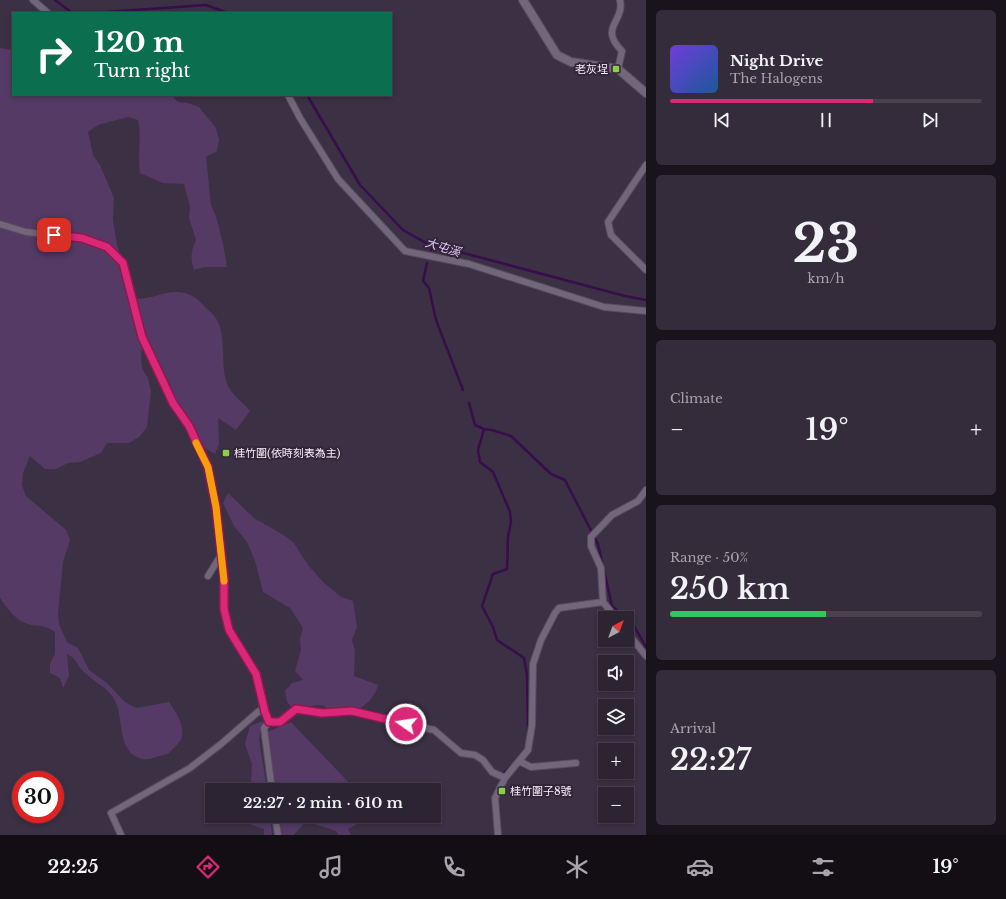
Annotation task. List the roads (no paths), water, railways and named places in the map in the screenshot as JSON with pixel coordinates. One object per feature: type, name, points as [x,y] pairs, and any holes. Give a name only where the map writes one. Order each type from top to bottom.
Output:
[{"type":"street","points":[[32,0],[47,12]]},
{"type":"street","points":[[523,0],[557,55],[571,62],[618,69],[646,93]]},
{"type":"street","points":[[618,69],[622,52],[613,43],[612,27],[619,16],[620,0]]},
{"type":"street","points":[[289,96],[300,118],[338,179],[405,251],[469,264],[604,307],[646,311]]},
{"type":"street","points":[[646,165],[608,222],[611,235],[646,270]]},
{"type":"street","points":[[0,224],[26,232],[82,238],[107,247],[123,263],[142,337],[173,403],[189,426],[208,467],[216,507],[224,577],[224,609],[229,630],[256,674],[265,712],[269,722]]},
{"type":"street","points":[[610,611],[603,602],[601,568],[591,546],[591,537],[612,515],[638,501],[646,490]]},
{"type":"street","points":[[208,576],[221,556]]},
{"type":"street","points":[[498,835],[495,798],[505,778],[528,750],[532,725],[533,664],[541,640],[555,612],[559,608],[603,602]]},
{"type":"street","points":[[634,641],[646,656]]},
{"type":"street","points":[[269,722],[280,722],[296,709],[322,713],[352,711],[426,728],[434,730],[461,753],[475,755],[483,760],[492,772],[505,778]]},
{"type":"street","points":[[121,835],[111,813],[190,768],[221,744],[252,716],[259,711],[265,712]]},
{"type":"street","points":[[269,722],[264,728],[271,783]]},
{"type":"street","points":[[519,761],[531,767],[576,763]]},
{"type":"street","points":[[276,823],[278,835]]},
{"type":"waterway","name":"大屯溪","points":[[55,0],[71,12]]},
{"type":"waterway","name":"大屯溪","points":[[106,12],[206,5],[225,12]]},
{"type":"waterway","name":"大屯溪","points":[[71,12],[106,12]]},
{"type":"waterway","name":"大屯溪","points":[[308,96],[360,185],[403,230],[426,243],[625,296],[646,300]]},
{"type":"waterway","name":"大屯溪","points":[[431,250],[433,245]]},
{"type":"waterway","points":[[427,263],[423,281],[429,288],[436,320],[463,390]]},
{"type":"waterway","points":[[469,403],[475,425],[511,436],[551,474],[565,480],[598,544],[612,606],[617,611]]},
{"type":"waterway","points":[[484,429],[478,450],[480,462],[493,472],[510,512],[511,522],[508,537],[507,569],[493,574],[482,606],[493,627],[497,640],[524,658],[527,675],[528,731]]},
{"type":"waterway","points":[[634,626],[646,647]]},
{"type":"waterway","points":[[503,774],[511,766]]},
{"type":"place","name":"老灰埕","points":[[616,69]]},
{"type":"place","name":"桂竹圍(依時刻表為主)","points":[[226,453]]},
{"type":"place","name":"桂竹圍子8號","points":[[502,791]]}]
